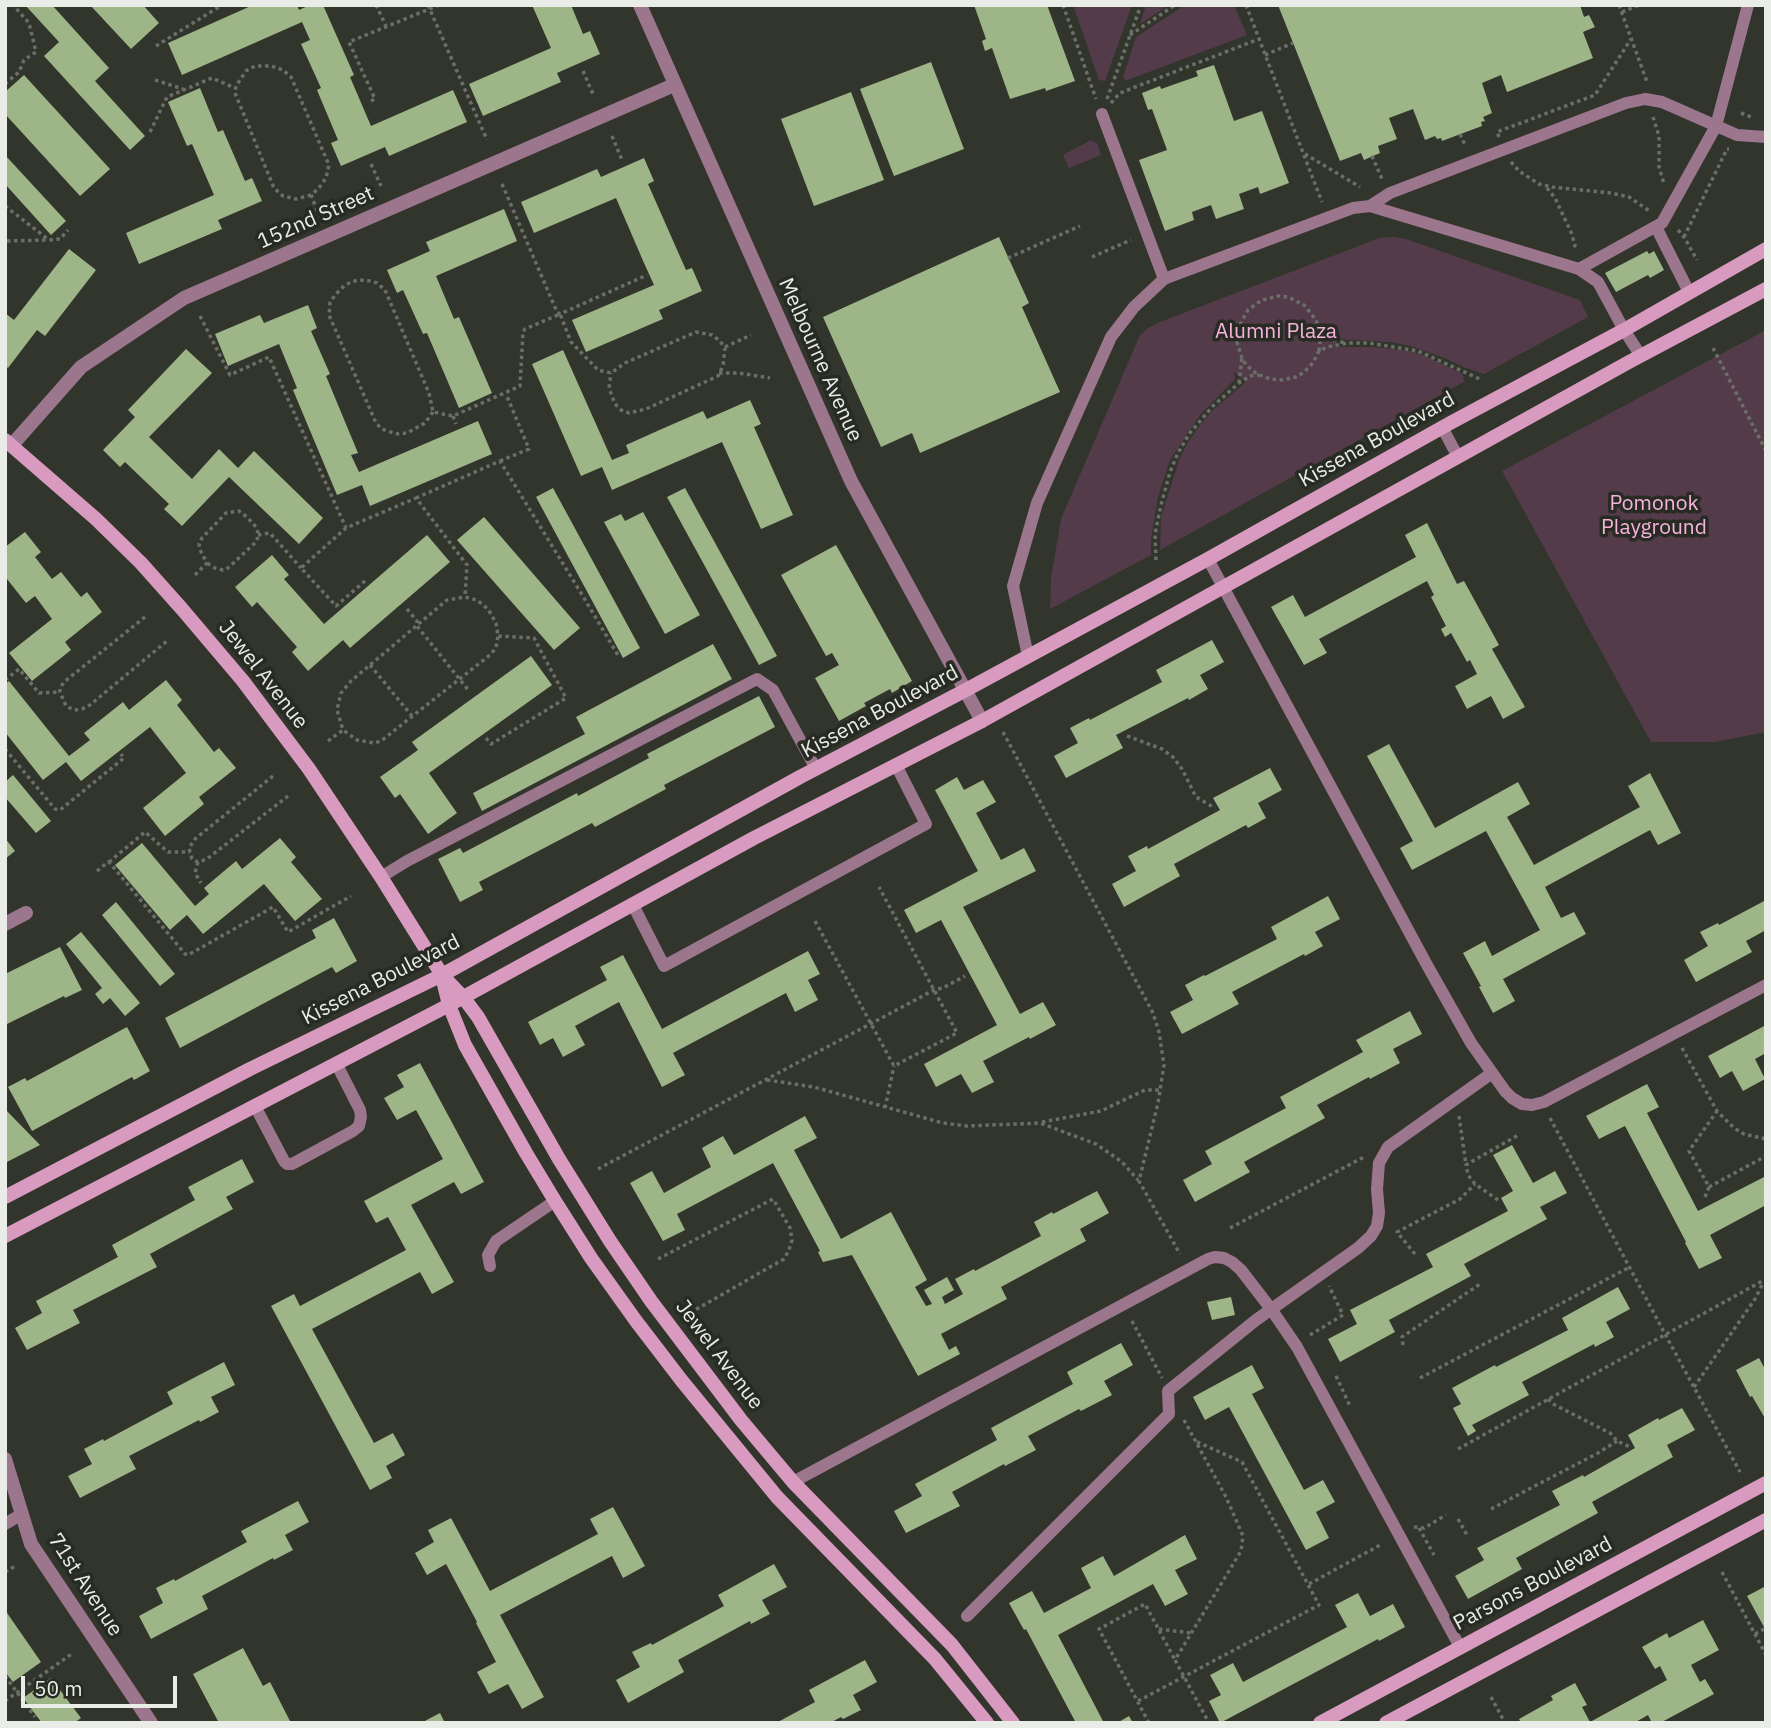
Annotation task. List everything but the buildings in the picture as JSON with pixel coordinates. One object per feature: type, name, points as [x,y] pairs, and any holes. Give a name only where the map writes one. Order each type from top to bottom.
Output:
[{"type":"main road","name":"Kissena Boulevard","points":[[5,1197],[250,1069],[442,975],[816,769],[1208,559],[1766,249]]},
{"type":"main road","points":[[5,1236],[449,1005],[754,838],[982,721],[1766,289]]},
{"type":"main road","name":"Jewel Avenue","points":[[9,442],[141,563],[243,681],[309,769],[442,975],[463,997],[488,1032],[559,1159],[651,1301],[741,1420],[793,1482],[951,1645],[1013,1723]]},
{"type":"main road","name":"Jewel Avenue","points":[[442,975],[449,1005],[465,1045],[555,1201],[636,1321],[777,1497],[935,1659],[986,1723]]},
{"type":"main road","name":"Parsons Boulevard","points":[[1320,1723],[1766,1483]]},
{"type":"main road","points":[[1386,1723],[1766,1520]]},
{"type":"street","name":"Melbourne Avenue","points":[[640,5],[851,481],[982,721]]},
{"type":"street","name":"152nd Street","points":[[9,442],[82,367],[184,298],[674,85]]},
{"type":"street","points":[[5,923],[26,913]]},
{"type":"street","name":"71st Avenue","points":[[5,1459],[31,1544],[151,1723]]},
{"type":"lane","points":[[1580,269],[1662,223],[1716,126],[1748,5]]},
{"type":"lane","points":[[1370,206],[1390,194],[1626,103],[1645,99],[1662,102],[1737,135],[1766,137]]},
{"type":"lane","points":[[1102,114],[1164,279]]},
{"type":"lane","points":[[1028,656],[1013,586],[1037,503],[1111,337],[1134,307],[1164,279],[1353,208],[1370,206],[1580,269],[1598,282],[1641,356]]},
{"type":"lane","points":[[1656,227],[1689,292]]},
{"type":"lane","points":[[1442,427],[1458,457]]},
{"type":"lane","points":[[1208,559],[1427,965],[1471,1043],[1512,1098],[1522,1104],[1544,1102],[1766,985]]},
{"type":"lane","points":[[381,877],[757,679],[773,690],[816,769]]},
{"type":"lane","points":[[634,905],[664,966],[926,824],[896,765]]},
{"type":"lane","points":[[255,1106],[284,1161],[292,1164],[359,1126],[360,1110],[336,1063]]},
{"type":"lane","points":[[967,1616],[1169,1414],[1168,1391],[1271,1309],[1359,1248],[1371,1236],[1377,1226],[1379,1163],[1388,1147],[1492,1073]]},
{"type":"lane","points":[[491,1266],[488,1255],[496,1241],[555,1201]]},
{"type":"lane","points":[[793,1482],[1215,1257],[1232,1262],[1241,1270],[1297,1346],[1460,1647]]},
{"type":"lane","points":[[5,1524],[22,1514]]},
{"type":"path","points":[[5,84],[19,72],[24,60],[36,52],[29,23],[13,5]]},
{"type":"path","points":[[156,46],[222,5]]},
{"type":"path","points":[[376,5],[386,26]]},
{"type":"path","points":[[371,101],[375,99],[349,42],[439,5]]},
{"type":"path","points":[[1063,5],[1102,114]]},
{"type":"path","points":[[1102,114],[1141,5]]},
{"type":"path","points":[[1129,36],[1175,5]]},
{"type":"path","points":[[1246,5],[1328,217]]},
{"type":"path","points":[[1619,5],[1647,83],[1658,136],[1658,167],[1667,193]]},
{"type":"path","points":[[1622,12],[1639,5]]},
{"type":"path","points":[[429,7],[487,140]]},
{"type":"path","points":[[1102,114],[1120,93],[1259,39]]},
{"type":"path","points":[[1631,39],[1595,95],[1497,132],[1507,157],[1519,171],[1539,184],[1629,197],[1652,213],[1641,219]]},
{"type":"path","points":[[1265,55],[1293,43]]},
{"type":"path","points":[[271,65],[283,69],[291,77],[328,164],[326,178],[311,195],[296,199],[283,196],[274,188],[234,93],[246,71],[255,66],[271,65]]},
{"type":"path","points":[[583,71],[593,94]]},
{"type":"path","points":[[150,132],[166,97],[212,78],[235,88]]},
{"type":"path","points":[[155,80],[184,90]]},
{"type":"path","points":[[1460,134],[1465,145]]},
{"type":"path","points":[[612,136],[622,160]]},
{"type":"path","points":[[1684,237],[1727,149]]},
{"type":"path","points":[[1303,153],[1360,187]]},
{"type":"path","points":[[1372,156],[1382,179]]},
{"type":"path","points":[[371,164],[381,186]]},
{"type":"path","points":[[502,184],[572,342],[598,370],[611,373]]},
{"type":"path","points":[[1545,186],[1555,198],[1571,232],[1575,245],[1572,255],[1585,250]]},
{"type":"path","points":[[311,195],[318,214]]},
{"type":"path","points":[[5,206],[49,240]]},
{"type":"path","points":[[1008,258],[1080,226]]},
{"type":"path","points":[[6,242],[60,239],[68,230]]},
{"type":"path","points":[[1092,257],[1126,242]]},
{"type":"path","points":[[433,412],[453,416],[520,386],[525,328],[647,275]]},
{"type":"path","points":[[359,280],[370,281],[385,290],[429,393],[433,412],[425,424],[407,433],[387,431],[376,423],[329,315],[330,303],[344,286],[359,280]]},
{"type":"path","points":[[1288,297],[1304,304],[1317,320],[1321,334],[1319,351],[1313,363],[1296,377],[1270,379],[1259,375],[1242,358],[1237,342],[1238,328],[1248,310],[1262,300],[1288,297]]},
{"type":"path","points":[[200,316],[230,375],[270,357],[346,528]]},
{"type":"path","points":[[696,332],[712,335],[725,347],[723,366],[718,376],[646,410],[629,413],[621,410],[611,397],[611,373],[625,363],[696,332]]},
{"type":"path","points":[[1321,334],[1341,343],[1369,343],[1412,349],[1482,380]]},
{"type":"path","points":[[725,347],[751,335]]},
{"type":"path","points":[[1319,351],[1348,343]]},
{"type":"path","points":[[1713,348],[1766,451]]},
{"type":"path","points":[[1239,383],[1242,358]]},
{"type":"path","points":[[719,373],[770,378]]},
{"type":"path","points":[[1156,560],[1156,534],[1161,505],[1178,453],[1199,421],[1213,406],[1239,383],[1250,376],[1259,375]]},
{"type":"path","points":[[301,568],[346,528],[529,449],[506,394]]},
{"type":"path","points":[[453,416],[456,424]]},
{"type":"path","points":[[500,461],[619,657]]},
{"type":"path","points":[[416,498],[467,565],[464,597]]},
{"type":"path","points":[[239,511],[256,527],[257,541],[228,568],[223,570],[207,563],[200,550],[202,538],[226,513],[239,511]]},
{"type":"path","points":[[258,535],[270,533],[336,606],[365,581]]},
{"type":"path","points":[[195,575],[207,563]]},
{"type":"path","points":[[464,597],[477,600],[488,608],[496,623],[496,648],[490,656],[381,741],[374,743],[357,740],[343,730],[337,710],[341,692],[417,626],[447,600],[464,597]]},
{"type":"path","points":[[407,609],[417,621],[417,626],[468,691]]},
{"type":"path","points":[[145,617],[64,682],[60,692],[66,706],[74,710],[90,705],[167,641]]},
{"type":"path","points":[[485,738],[491,744],[566,698],[534,638],[498,636]]},
{"type":"path","points":[[370,665],[412,716]]},
{"type":"path","points":[[5,680],[19,669],[39,694],[60,692]]},
{"type":"path","points":[[328,741],[343,730]]},
{"type":"path","points":[[1003,732],[1153,1013],[1159,1032],[1164,1065],[1139,1181]]},
{"type":"path","points":[[1126,736],[1162,748],[1182,769],[1196,797],[1215,808]]},
{"type":"path","points":[[5,748],[55,809],[60,810],[124,758],[121,754]]},
{"type":"path","points":[[273,776],[194,839],[189,848],[192,859],[198,862],[207,859],[288,796]]},
{"type":"path","points":[[97,871],[145,832],[168,852],[190,852]]},
{"type":"path","points":[[109,862],[188,955],[274,907],[288,932],[351,897]]},
{"type":"path","points":[[198,862],[195,873],[201,883]]},
{"type":"path","points":[[878,887],[957,1033],[894,1066]]},
{"type":"path","points":[[815,921],[894,1066],[885,1108]]},
{"type":"path","points":[[597,1169],[965,976]]},
{"type":"path","points":[[1682,1048],[1717,1111],[1744,1134],[1766,1139]]},
{"type":"path","points":[[765,1080],[814,1087],[943,1123],[967,1126],[1040,1123],[1101,1111],[1145,1090],[1160,1090]]},
{"type":"path","points":[[1457,1098],[1468,1175],[1475,1184],[1498,1200]]},
{"type":"path","points":[[1709,1187],[1689,1151],[1717,1111]]},
{"type":"path","points":[[1550,1118],[1740,1472]]},
{"type":"path","points":[[1040,1123],[1096,1144],[1122,1162],[1139,1181],[1180,1254]]},
{"type":"path","points":[[1466,1166],[1520,1134]]},
{"type":"path","points":[[1230,1228],[1373,1152],[1388,1147]]},
{"type":"path","points":[[1705,1197],[1709,1187],[1766,1156]]},
{"type":"path","points":[[1415,1254],[1397,1232],[1460,1199],[1475,1184]]},
{"type":"path","points":[[658,1259],[773,1199],[790,1228],[792,1240],[784,1259],[695,1310]]},
{"type":"path","points":[[1420,1378],[1629,1267]]},
{"type":"path","points":[[1310,1335],[1343,1315],[1323,1272]]},
{"type":"path","points":[[1458,1449],[1765,1280]]},
{"type":"path","points":[[1693,1387],[1755,1299],[1765,1280]]},
{"type":"path","points":[[1402,1345],[1402,1337],[1480,1284]]},
{"type":"path","points":[[1132,1321],[1168,1391]]},
{"type":"path","points":[[1336,1377],[1351,1409]]},
{"type":"path","points":[[1548,1399],[1630,1447]]},
{"type":"path","points":[[1169,1414],[1184,1419],[1226,1497],[1243,1536],[1241,1551],[1175,1660]]},
{"type":"path","points":[[1138,1701],[1319,1605],[1242,1462],[1195,1441]]},
{"type":"path","points":[[1491,1509],[1617,1441]]},
{"type":"path","points":[[1419,1528],[1424,1528],[1446,1515]]},
{"type":"path","points":[[1409,1516],[1434,1555]]},
{"type":"path","points":[[1458,1519],[1467,1535]]},
{"type":"path","points":[[1309,1584],[1382,1544]]},
{"type":"path","points":[[5,1572],[17,1565]]},
{"type":"path","points":[[1722,1572],[1766,1655]]},
{"type":"path","points":[[1149,1723],[1099,1629],[1144,1604],[1209,1723]]},
{"type":"path","points":[[1755,1634],[1766,1628]]},
{"type":"path","points":[[1158,1629],[1191,1633]]},
{"type":"path","points":[[5,1701],[73,1653]]},
{"type":"path","points":[[5,1676],[35,1717]]},
{"type":"path","points":[[1491,1697],[1505,1723]]},
{"type":"green space","points":[[1073,5],[1132,5],[1105,81],[1099,80]]},
{"type":"green space","points":[[1146,5],[1169,5],[1140,24]]},
{"type":"green space","points":[[1185,5],[1234,5],[1247,35],[1125,81],[1123,77],[1136,37]]},
{"type":"green space","points":[[1091,140],[1097,143],[1101,155],[1069,168],[1063,155]]},
{"type":"green space","name":"Alumni Plaza","points":[[1379,238],[1406,239],[1580,300],[1588,317],[1484,374],[1411,346],[1391,342],[1336,339],[1337,347],[1372,347],[1423,355],[1463,374],[1464,382],[1160,550],[1161,517],[1179,460],[1201,424],[1246,382],[1234,372],[1235,379],[1200,415],[1170,460],[1158,497],[1151,555],[1050,609],[1051,578],[1061,519],[1140,335],[1160,322]]},
{"type":"green space","name":"Pomonok Playground","points":[[1766,330],[1766,732],[1715,742],[1651,742],[1502,471]]}]
